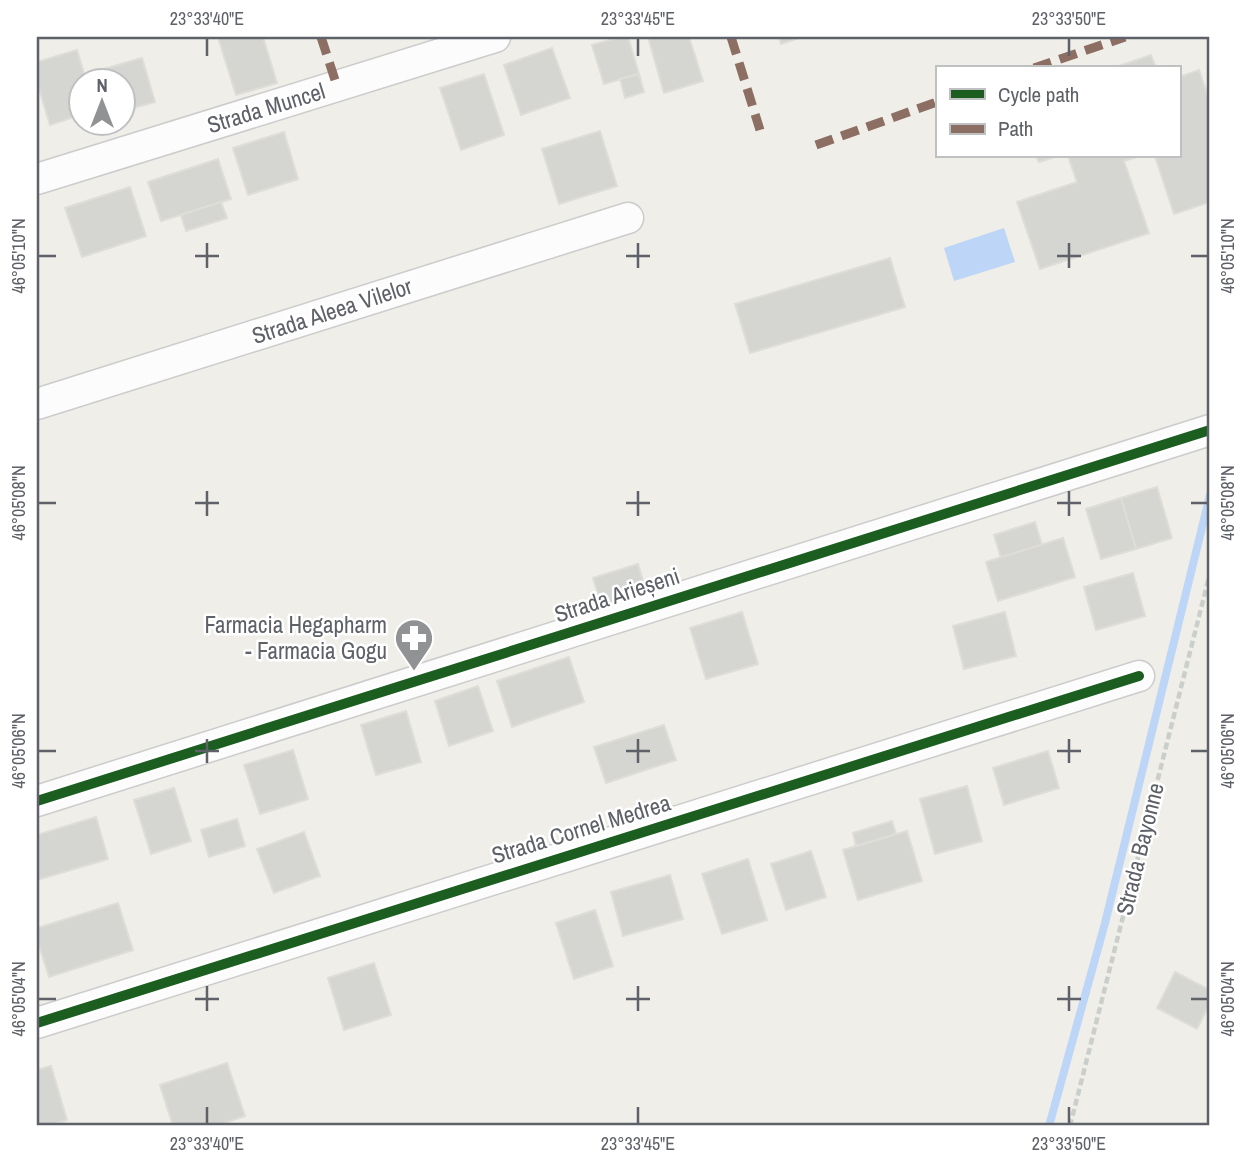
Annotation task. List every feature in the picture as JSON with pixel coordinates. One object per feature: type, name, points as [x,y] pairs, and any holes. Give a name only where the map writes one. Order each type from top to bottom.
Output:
[{"type":"street","name":"Strada Muncel","points":[[37,179],[495,37]]},
{"type":"street","name":"Strada Aleea Vilelor","points":[[37,404],[628,218]]},
{"type":"street","name":"Strada Arieșeni","points":[[37,801],[1210,430]]},
{"type":"street","name":"Strada Cornel Medrea","points":[[37,1023],[1139,676]]},
{"type":"water","points":[[1004,228],[1015,262],[954,281],[944,248]]},
{"type":"building","points":[[218,37],[263,37],[277,83],[236,95]]},
{"type":"building","points":[[628,37],[639,74],[604,84],[592,45]]},
{"type":"building","points":[[648,37],[689,37],[703,81],[664,93]]},
{"type":"building","points":[[779,37],[802,37],[781,44]]},
{"type":"building","points":[[552,48],[570,98],[521,115],[504,65]]},
{"type":"building","points":[[77,50],[82,66],[66,66],[66,120],[50,125],[37,82],[37,62]]},
{"type":"building","points":[[1151,55],[1155,66],[1119,66]]},
{"type":"building","points":[[142,58],[155,102],[136,107],[136,66],[114,66]]},
{"type":"building","points":[[1199,70],[1210,102],[1210,202],[1174,214],[1156,158],[1180,158],[1180,77]]},
{"type":"building","points":[[484,74],[504,135],[461,150],[440,88]]},
{"type":"building","points":[[639,74],[644,92],[625,98],[620,79]]},
{"type":"building","points":[[600,131],[617,186],[559,204],[542,149]]},
{"type":"building","points":[[284,132],[298,179],[248,195],[233,148]]},
{"type":"building","points":[[1069,158],[1134,158],[1124,161],[1149,233],[1040,269],[1017,202],[1077,182]]},
{"type":"building","points":[[218,159],[231,199],[161,221],[148,182]]},
{"type":"building","points":[[130,187],[146,236],[82,257],[65,208]]},
{"type":"building","points":[[221,202],[227,218],[186,231],[181,215]]},
{"type":"building","points":[[890,258],[905,307],[750,353],[735,304]]},
{"type":"building","points":[[1157,487],[1172,538],[1136,549],[1121,498]]},
{"type":"building","points":[[1121,498],[1136,549],[1101,559],[1086,509]]},
{"type":"building","points":[[1035,522],[1042,545],[1001,558],[994,535]]},
{"type":"building","points":[[1063,538],[1075,577],[998,601],[986,562]]},
{"type":"building","points":[[638,564],[648,598],[603,611],[593,578]]},
{"type":"building","points":[[1133,573],[1145,616],[1096,630],[1084,587]]},
{"type":"building","points":[[742,612],[758,664],[706,679],[690,628]]},
{"type":"building","points":[[1005,612],[1016,656],[964,669],[953,626]]},
{"type":"building","points":[[569,657],[584,702],[512,727],[497,681]]},
{"type":"building","points":[[478,686],[493,731],[449,746],[435,701]]},
{"type":"building","points":[[406,711],[421,762],[376,775],[361,725]]},
{"type":"building","points":[[664,725],[676,760],[606,783],[594,747]]},
{"type":"building","points":[[293,750],[308,799],[260,814],[244,765]]},
{"type":"building","points":[[1048,751],[1059,788],[1004,805],[993,768]]},
{"type":"building","points":[[967,786],[982,841],[935,854],[920,799]]},
{"type":"building","points":[[174,788],[191,841],[151,854],[134,800]]},
{"type":"building","points":[[96,817],[108,859],[37,880],[37,835]]},
{"type":"building","points":[[237,819],[245,846],[209,857],[201,830]]},
{"type":"building","points":[[892,821],[896,834],[856,846],[853,833]]},
{"type":"building","points":[[907,831],[922,881],[858,900],[843,850]]},
{"type":"building","points":[[304,832],[320,876],[274,893],[257,849]]},
{"type":"building","points":[[811,851],[826,897],[786,910],[771,864]]},
{"type":"building","points":[[748,859],[767,920],[722,934],[702,874]]},
{"type":"building","points":[[670,875],[683,919],[623,936],[611,892]]},
{"type":"building","points":[[118,903],[133,950],[49,977],[37,939],[37,928]]},
{"type":"building","points":[[595,910],[613,966],[574,979],[556,923]]},
{"type":"building","points":[[374,963],[391,1015],[344,1030],[328,978]]},
{"type":"building","points":[[1175,972],[1210,990],[1210,1003],[1197,1029],[1157,1008]]},
{"type":"building","points":[[227,1063],[245,1116],[215,1126],[173,1126],[160,1085]]},
{"type":"building","points":[[51,1066],[67,1120],[37,1126],[37,1070]]},
{"type":"waterway","points":[[1049,1126],[1105,923],[1210,495]]},
{"type":"marked path","points":[[321,37],[337,86]]},
{"type":"marked path","points":[[731,37],[760,130]]},
{"type":"marked path","points":[[1040,66],[1125,37]]},
{"type":"marked path","points":[[816,145],[936,102]]},
{"type":"cycle path","points":[[37,801],[1210,430]]},
{"type":"cycle path","points":[[37,1023],[1139,676]]},
{"type":"place","name":"Farmacia Hegapharm - Farmacia Gogu","points":[[414,672]]}]
